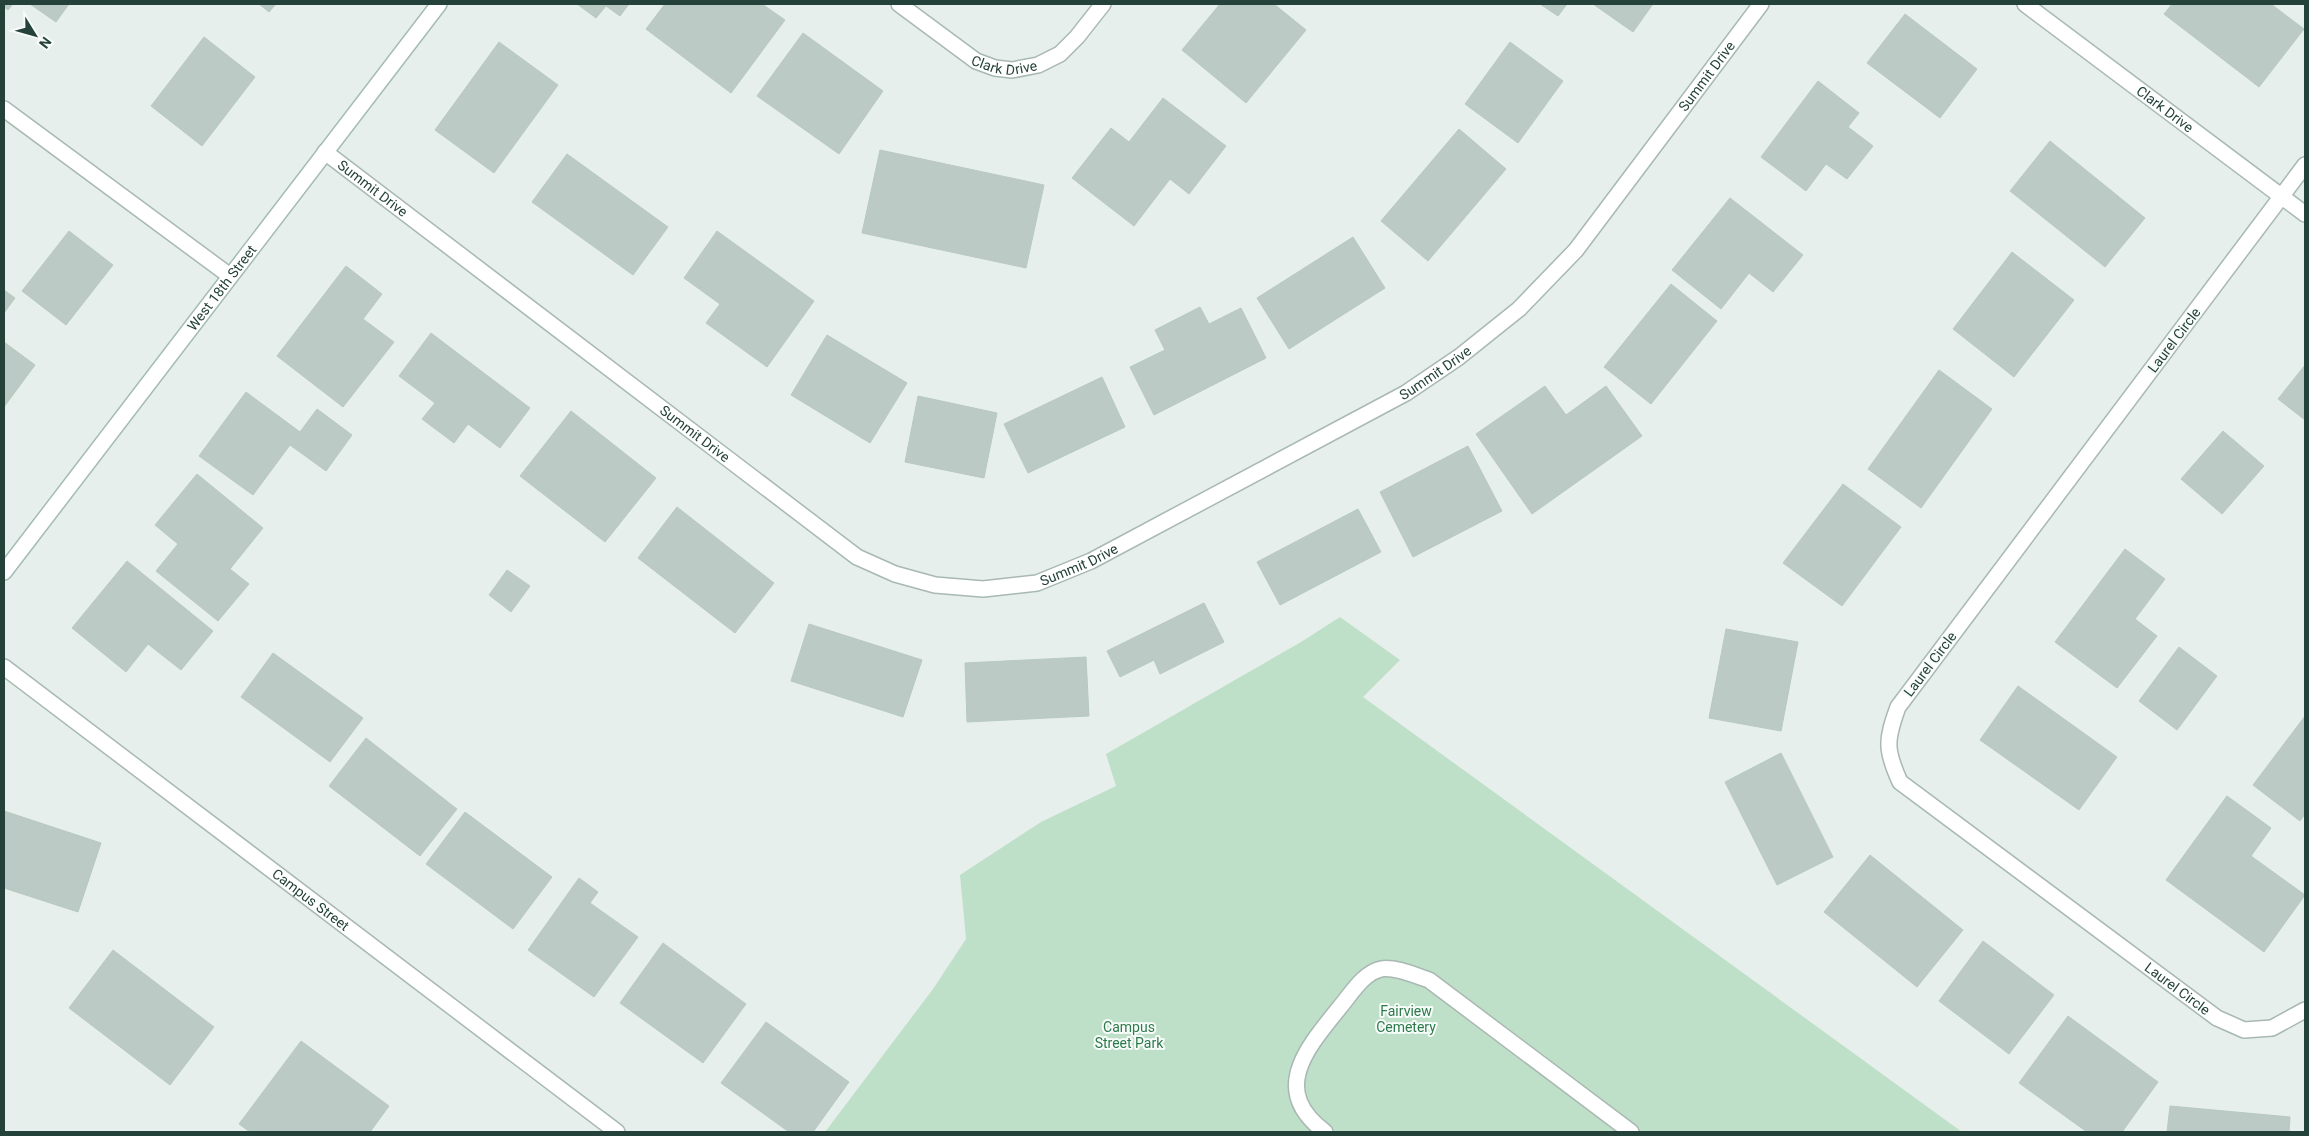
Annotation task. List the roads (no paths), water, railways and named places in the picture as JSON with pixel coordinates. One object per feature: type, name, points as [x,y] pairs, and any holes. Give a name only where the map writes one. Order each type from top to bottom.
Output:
[{"type":"street","name":"West 18th Street","points":[[4,572],[438,4]]},
{"type":"street","name":"Clark Drive","points":[[899,4],[976,61],[995,68],[1012,70],[1038,65],[1060,54],[1077,37],[1103,4]]},
{"type":"street","name":"Summit Drive","points":[[325,152],[858,557],[895,574],[935,585],[983,589],[1037,583],[1090,561],[1406,393],[1459,357],[1519,309],[1576,250],[1761,4]]},
{"type":"street","name":"Clark Drive","points":[[2025,4],[2305,214]]},
{"type":"street","points":[[4,108],[230,276]]},
{"type":"street","name":"Laurel Circle","points":[[2305,165],[1898,706],[1888,733],[1889,758],[1900,782],[2217,1018],[2244,1030],[2272,1028],[2305,1010]]},
{"type":"street","name":"Campus Street","points":[[4,667],[617,1132]]},
{"type":"street","points":[[1325,1132],[1302,1110],[1296,1092],[1299,1070],[1308,1048],[1361,981],[1382,969],[1406,972],[1430,980],[1631,1132]]},
{"type":"park label","name":"Fairview Cemetery","points":[[1406,1020]]},
{"type":"park label","name":"Campus Street Park","points":[[1129,1036]]}]
